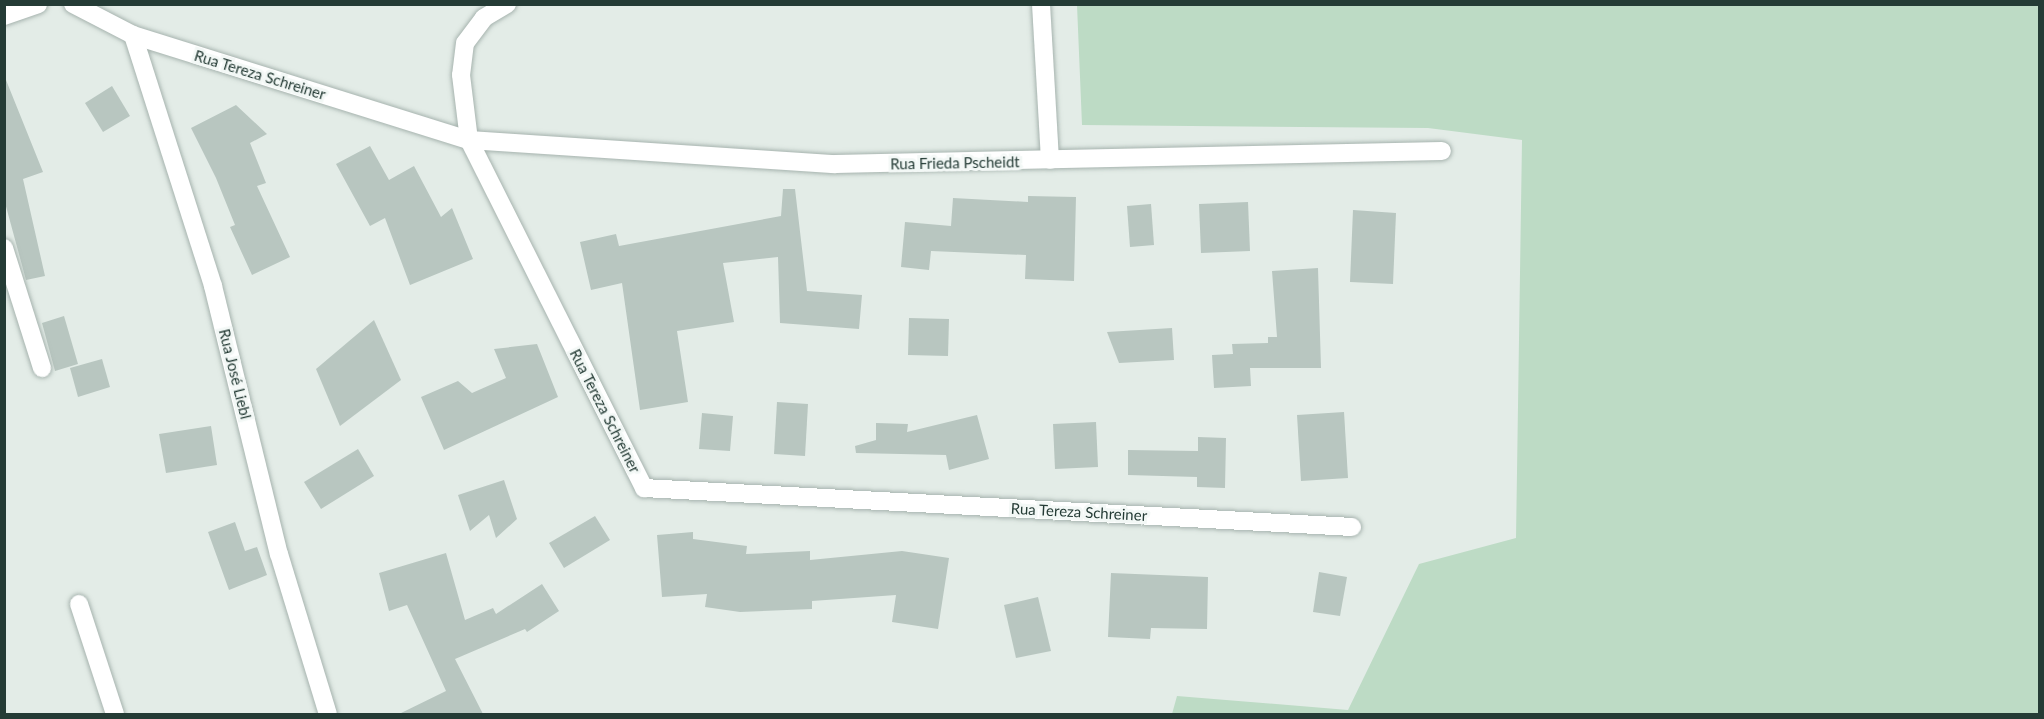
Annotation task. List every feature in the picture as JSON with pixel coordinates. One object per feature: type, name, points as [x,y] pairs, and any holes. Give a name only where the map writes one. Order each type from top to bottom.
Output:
[{"type":"street","points":[[4,16],[38,4]]},
{"type":"street","name":"Rua Tereza Schreiner","points":[[73,4],[133,35],[469,140],[644,488],[1352,527]]},
{"type":"street","points":[[469,140],[461,75],[465,43],[483,18],[507,4]]},
{"type":"street","points":[[1041,4],[1050,160]]},
{"type":"street","name":"Rua José Liebl","points":[[133,35],[213,286],[282,566],[328,714]]},
{"type":"street","name":"Rua Frieda Pscheidt","points":[[469,140],[835,164],[1442,151]]},
{"type":"street","points":[[4,248],[42,368]]},
{"type":"street","points":[[79,604],[115,714]]},
{"type":"green space","points":[[1077,5],[2039,5],[2039,714],[1172,714],[1177,696],[1348,710],[1419,564],[1516,538],[1522,140],[1428,128],[1082,125]]},
{"type":"building","points":[[4,75],[43,172],[23,179],[45,276],[26,280],[4,199]]},
{"type":"building","points":[[112,86],[130,116],[103,132],[85,103]]},
{"type":"building","points":[[236,105],[267,134],[250,143],[266,183],[257,186],[290,257],[252,275],[230,227],[235,225],[216,178],[191,128]]},
{"type":"building","points":[[370,146],[389,180],[414,166],[441,217],[452,208],[473,259],[410,285],[385,218],[370,226],[336,164]]},
{"type":"building","points":[[783,189],[795,189],[807,291],[862,295],[859,329],[780,323],[778,257],[723,263],[734,322],[677,331],[688,402],[640,410],[622,283],[591,290],[580,242],[616,234],[619,246],[781,216]]},
{"type":"building","points":[[1028,196],[1076,197],[1074,281],[1025,279],[1026,255],[931,251],[929,270],[901,267],[905,222],[951,226],[953,198],[1028,202]]},
{"type":"building","points":[[1248,202],[1250,251],[1201,253],[1199,204]]},
{"type":"building","points":[[1151,204],[1154,245],[1130,247],[1127,206]]},
{"type":"building","points":[[1353,210],[1396,213],[1393,284],[1350,282]]},
{"type":"building","points":[[1318,268],[1321,368],[1250,368],[1251,386],[1214,388],[1212,355],[1233,354],[1232,344],[1268,343],[1268,337],[1277,337],[1272,271]]},
{"type":"building","points":[[64,316],[78,364],[55,371],[42,323]]},
{"type":"building","points":[[909,318],[949,319],[948,356],[908,355]]},
{"type":"building","points":[[374,320],[401,380],[340,426],[316,369]]},
{"type":"building","points":[[1172,328],[1174,360],[1119,363],[1107,332]]},
{"type":"building","points":[[537,344],[558,397],[444,450],[421,397],[458,381],[472,393],[506,378],[494,349]]},
{"type":"building","points":[[102,359],[110,387],[78,397],[70,368]]},
{"type":"building","points":[[777,402],[808,404],[805,456],[774,454]]},
{"type":"building","points":[[1344,412],[1348,478],[1301,481],[1297,415]]},
{"type":"building","points":[[702,413],[733,416],[730,451],[699,449]]},
{"type":"building","points":[[977,415],[989,459],[949,470],[946,455],[856,453],[855,446],[876,440],[876,423],[908,424],[907,432]]},
{"type":"building","points":[[1096,422],[1098,467],[1055,469],[1053,424]]},
{"type":"building","points":[[211,426],[217,465],[166,473],[159,434]]},
{"type":"building","points":[[1198,437],[1226,438],[1225,488],[1197,487],[1197,477],[1128,475],[1128,450],[1198,451]]},
{"type":"building","points":[[358,449],[374,476],[321,509],[304,482]]},
{"type":"building","points":[[504,480],[517,519],[496,538],[489,515],[470,531],[458,495]]},
{"type":"building","points":[[595,516],[610,540],[564,568],[549,543]]},
{"type":"building","points":[[235,522],[245,551],[257,547],[267,575],[229,590],[208,532]]},
{"type":"building","points":[[693,532],[693,539],[747,546],[746,554],[810,551],[810,560],[902,551],[949,558],[938,629],[892,622],[896,595],[812,601],[812,609],[740,612],[705,607],[707,594],[662,597],[657,535]]},
{"type":"building","points":[[446,553],[465,620],[493,608],[496,614],[542,584],[559,611],[527,632],[525,629],[455,659],[483,714],[399,714],[446,691],[407,605],[389,611],[379,573]]},
{"type":"building","points":[[1319,572],[1347,577],[1340,616],[1313,612]]},
{"type":"building","points":[[1111,573],[1208,577],[1207,629],[1151,628],[1150,639],[1108,637]]},
{"type":"building","points":[[1038,597],[1051,651],[1016,658],[1004,605]]}]
